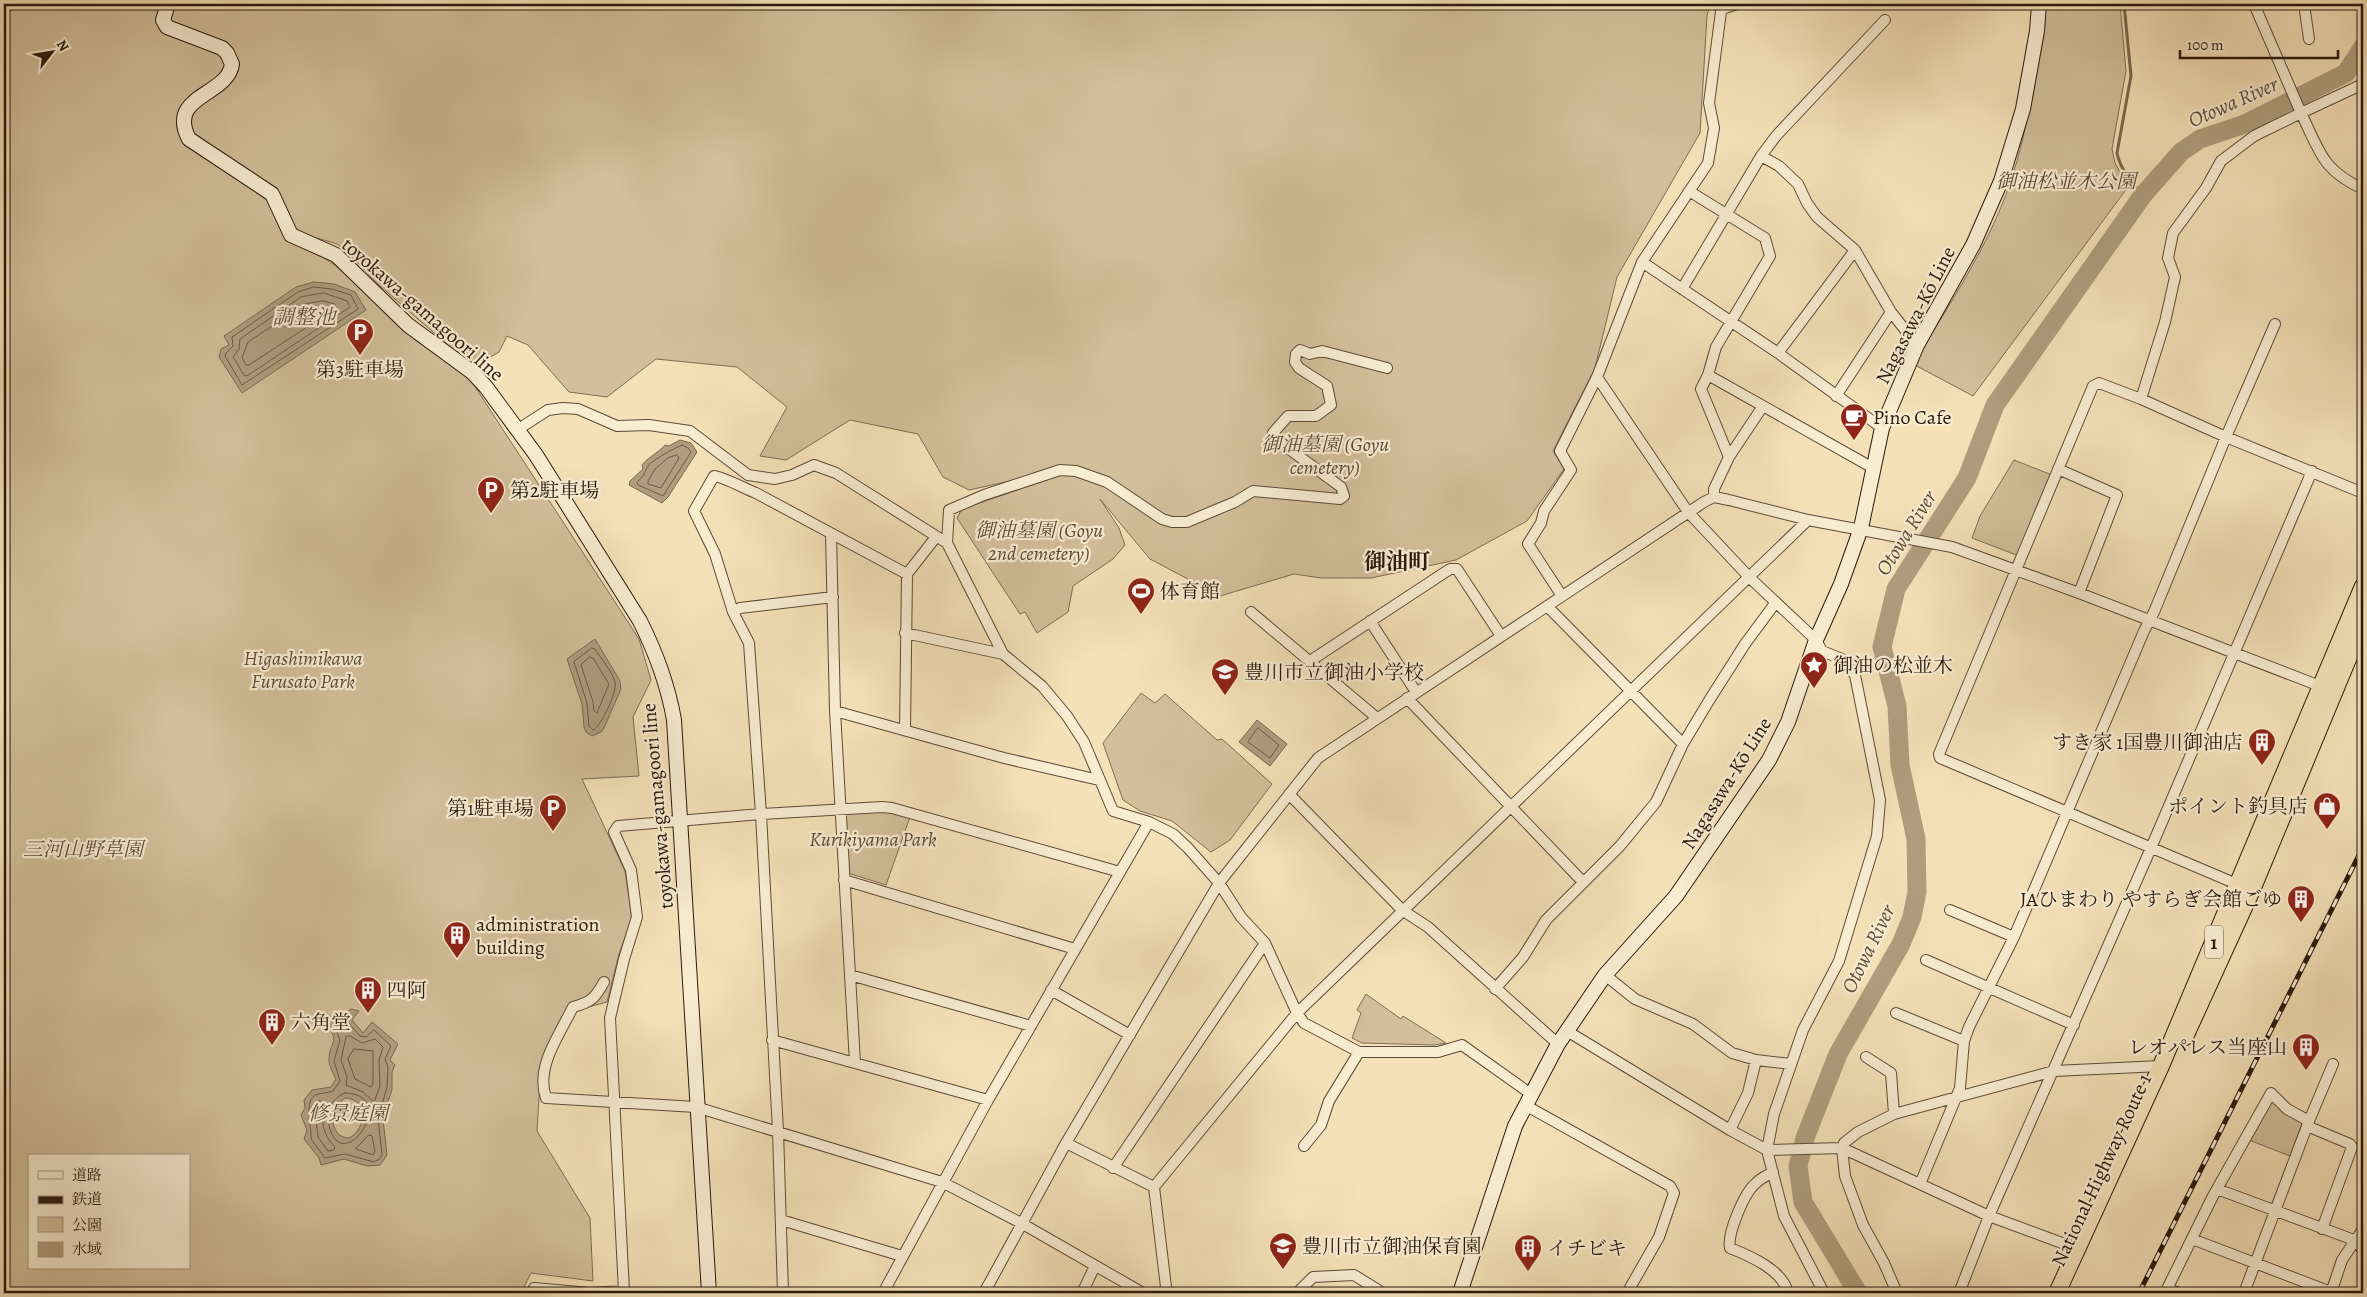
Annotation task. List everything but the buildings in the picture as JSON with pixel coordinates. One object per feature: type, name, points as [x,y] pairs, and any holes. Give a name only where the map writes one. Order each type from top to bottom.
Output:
[{"type":"highway","name":"National Highway Route 1","points":[[2068,1293],[2248,899],[2327,689],[2363,586]]},
{"type":"highway","name":"National Highway Route 1","points":[[2057,1293],[2161,1066],[2327,689],[2363,623]]},
{"type":"main road","name":"toyokawa-gamagoori line","points":[[168,4],[163,20],[167,27],[222,48],[227,53],[232,64],[228,76],[192,103],[184,116],[183,124],[189,139],[272,194],[290,235],[336,256],[408,325],[472,372],[496,399],[517,430],[635,612],[651,643],[670,698],[681,820],[696,1107],[709,1293]]},
{"type":"main road","name":"Nagasawa-Kō Line","points":[[1460,1293],[1515,1126],[1558,1044],[1605,974],[1676,896],[1765,767],[1788,722],[1816,640],[1841,584],[1861,528],[1882,428],[1917,345],[1973,245],[2001,181],[2023,109],[2037,31],[2039,4]]},
{"type":"street","points":[[1562,596],[1528,544],[1542,523],[1544,510],[1571,470],[1560,451],[1597,377],[1642,262],[1708,163],[1714,128],[1709,103],[1722,7],[1737,4]]},
{"type":"street","points":[[2254,4],[2299,109],[2330,169],[2344,180],[2363,189]]},
{"type":"street","points":[[2304,4],[2309,39]]},
{"type":"street","points":[[1682,288],[1761,156],[1776,136],[1885,20]]},
{"type":"street","points":[[2141,399],[2165,322],[2175,277],[2168,258],[2173,233],[2206,188],[2221,161],[2254,136],[2299,109],[2363,84]]},
{"type":"street","points":[[1761,156],[1779,166],[1798,184],[1807,203],[1817,217],[1856,250],[1891,312],[1917,345]]},
{"type":"street","points":[[1690,191],[1765,238],[1770,256],[1716,347],[1708,375],[1701,389],[1729,457]]},
{"type":"street","points":[[1778,353],[1856,250]]},
{"type":"street","points":[[1642,262],[1778,353],[1882,428]]},
{"type":"street","points":[[1836,396],[1891,312]]},
{"type":"street","points":[[1920,1184],[1960,1088],[1964,1041],[1969,1027],[2014,937],[2275,324]]},
{"type":"street","points":[[1387,368],[1322,351],[1310,354],[1300,350],[1296,354],[1295,362],[1299,368],[1327,386],[1331,405],[1316,416],[1288,416],[1273,433],[1274,438],[1342,487],[1344,496],[1340,499],[1253,491],[1235,502],[1187,522],[1172,522],[1162,519],[1107,482],[1076,471],[1060,470],[984,495],[949,510],[947,543],[972,596],[1003,654],[1042,686],[1067,716],[1084,742],[1113,811],[1149,822],[1173,834],[1219,882],[1241,916],[1265,943],[1297,1013],[1304,1023],[1359,1052],[1438,1052],[1462,1045],[1528,1100],[1670,1186],[1674,1194],[1659,1237],[1628,1293]]},
{"type":"street","points":[[1708,375],[1873,468]]},
{"type":"street","points":[[1597,377],[1688,512],[1750,578],[1816,640],[1822,650],[1842,659],[1856,675],[1880,800],[1878,836],[1839,961],[1803,1030],[1791,1064],[1774,1114],[1771,1150],[1773,1172],[1784,1216],[1824,1293]]},
{"type":"street","points":[[2239,886],[1940,758],[1939,754],[2093,386],[2099,383],[2141,399],[2226,437],[2363,493]]},
{"type":"street","points":[[1714,497],[1714,489],[1729,457],[1763,406]]},
{"type":"street","points":[[517,430],[548,410],[563,408],[578,410],[617,426],[649,426],[690,431],[748,475],[775,479],[792,475],[814,465],[836,473],[947,543]]},
{"type":"street","points":[[2058,469],[2118,495],[2079,593]]},
{"type":"street","points":[[1960,1293],[1989,1216],[2151,848],[2312,471]]},
{"type":"street","points":[[783,1293],[778,1131],[761,814],[749,643],[733,612],[714,554],[694,511],[714,476],[719,476],[735,486],[756,493],[907,574]]},
{"type":"street","points":[[984,1293],[1066,1143],[1219,882],[1318,758],[1688,512],[1714,497],[1808,520],[1861,528],[1952,547],[2079,593],[2327,689]]},
{"type":"street","points":[[1163,1293],[1166,1287],[1154,1187],[1297,1013],[1509,806],[1750,578],[1808,520]]},
{"type":"street","points":[[831,534],[835,711],[855,1063]]},
{"type":"street","points":[[905,730],[907,574],[936,537]]},
{"type":"street","points":[[1310,660],[1450,569],[1456,569],[1501,636]]},
{"type":"street","points":[[733,612],[740,608],[833,597]]},
{"type":"street","points":[[1495,989],[1522,958],[1546,920],[1620,846],[1656,802],[1683,744],[1745,644],[1776,602]]},
{"type":"street","points":[[1547,606],[1683,744]]},
{"type":"street","points":[[1251,612],[1377,718]]},
{"type":"street","points":[[1370,621],[1416,692]]},
{"type":"street","points":[[905,633],[1003,654]]},
{"type":"street","points":[[1407,698],[1583,882]]},
{"type":"street","points":[[835,711],[1004,758],[1100,780]]},
{"type":"street","points":[[1289,794],[1402,910],[1428,927],[1558,1044]]},
{"type":"street","points":[[532,1293],[534,1288],[590,1293],[624,1292],[612,1102],[610,1018],[624,959],[637,917],[631,870],[614,832],[618,826],[761,814],[882,807],[892,808],[1120,872]]},
{"type":"street","points":[[883,1293],[988,1100],[1149,822]]},
{"type":"street","points":[[844,880],[1075,950]]},
{"type":"street","points":[[1950,910],[2014,937]]},
{"type":"street","points":[[1113,1168],[1265,943]]},
{"type":"street","points":[[1926,960],[2074,1025]]},
{"type":"street","points":[[1605,974],[1635,999],[1693,1024],[1732,1053],[1756,1060],[1791,1064]]},
{"type":"street","points":[[850,975],[1031,1026]]},
{"type":"street","points":[[604,982],[596,996],[587,1003],[574,1007],[546,1062],[542,1088],[546,1098],[696,1107],[942,1182],[1143,1293]]},
{"type":"street","points":[[1051,990],[1130,1035]]},
{"type":"street","points":[[1896,1013],[1964,1041]]},
{"type":"street","points":[[1567,1031],[1730,1130],[1771,1150],[1840,1147],[1989,1216],[2078,1249]]},
{"type":"street","points":[[772,1040],[988,1100]]},
{"type":"street","points":[[1304,1146],[1321,1125],[1329,1101],[1359,1052]]},
{"type":"street","points":[[1866,1057],[1891,1073],[1894,1114]]},
{"type":"street","points":[[1730,1130],[1748,1093],[1756,1060]]},
{"type":"street","points":[[2244,1293],[2332,1064]]},
{"type":"street","points":[[1840,1147],[1858,1132],[1894,1114],[2054,1071],[2161,1066]]},
{"type":"street","points":[[2180,1293],[2165,1291],[2217,1189],[2271,1093],[2287,1109],[2308,1123],[2350,1144],[2352,1147],[2322,1229]]},
{"type":"street","points":[[1066,1143],[1154,1187]]},
{"type":"street","points":[[1840,1147],[1845,1176],[1863,1225],[1884,1263],[1897,1293]]},
{"type":"street","points":[[1773,1172],[1755,1183],[1740,1208],[1728,1240],[1730,1248],[1758,1259],[1786,1285],[1788,1293]]},
{"type":"street","points":[[2217,1189],[2354,1240],[2363,1249]]},
{"type":"street","points":[[781,1220],[902,1256]]},
{"type":"street","points":[[2192,1239],[2331,1293],[2342,1260],[2363,1229]]},
{"type":"street","points":[[1082,1293],[1095,1266]]},
{"type":"street","points":[[1297,1293],[1313,1276],[1354,1275],[1383,1293]]},
{"type":"green space","points":[[4,4],[1710,4],[1707,16],[1700,133],[1617,277],[1595,368],[1553,451],[1564,469],[1527,521],[1456,560],[1371,578],[1321,578],[1294,574],[1220,596],[1150,559],[1100,499],[1119,528],[1125,545],[1113,559],[1073,586],[1068,612],[1037,633],[1025,612],[1020,614],[957,518],[962,509],[1064,474],[1074,467],[969,490],[943,477],[918,434],[850,420],[786,460],[760,456],[787,407],[737,367],[656,359],[607,397],[569,392],[528,345],[507,336],[499,352],[473,367],[380,286],[337,244],[317,238],[300,247],[317,253],[336,266],[419,343],[462,370],[472,382],[639,639],[651,680],[633,717],[639,776],[582,779],[625,871],[632,918],[619,954],[607,1002],[570,1012],[541,1066],[537,1131],[590,1218],[593,1281],[531,1273],[521,1293],[4,1293]]},
{"type":"green space","name":"御油松並木公園","points":[[2044,4],[2120,4],[2126,71],[2112,149],[2115,163],[2128,187],[1973,396],[1913,364],[1979,253],[1991,230],[2010,183],[2023,139],[2035,72]]},
{"type":"green space","points":[[2014,460],[2052,475],[2019,556],[1972,538],[1980,516]]},
{"type":"green space","points":[[1141,693],[1155,703],[1165,694],[1217,740],[1222,739],[1272,784],[1230,840],[1211,852],[1172,821],[1140,811],[1123,800],[1103,743]]},
{"type":"green space","name":"Kurikiyama Park","points":[[891,811],[910,817],[886,885],[848,873],[845,815],[848,812]]},
{"type":"green space","points":[[1366,994],[1401,1019],[1403,1016],[1446,1043],[1435,1045],[1362,1043],[1352,1038],[1361,1013],[1357,1010]]},
{"type":"green space","points":[[2273,1098],[2303,1121],[2290,1156],[2249,1140]]},
{"type":"water","name":"調整池","points":[[314,282],[334,284],[355,292],[366,310],[242,393],[219,357],[221,349],[229,345],[224,336],[296,287]]},
{"type":"water","points":[[680,440],[691,443],[697,452],[668,497],[662,503],[629,485],[630,481],[643,469],[642,465],[647,460],[665,445],[669,446]]},
{"type":"water","points":[[595,639],[620,681],[621,689],[604,728],[601,732],[592,736],[586,732],[584,727],[582,704],[567,659]]},
{"type":"water","points":[[1257,720],[1287,744],[1270,766],[1239,742]]},
{"type":"water","points":[[351,1009],[359,1011],[352,1020],[363,1033],[372,1022],[398,1044],[390,1060],[395,1065],[392,1072],[392,1089],[383,1119],[387,1155],[380,1165],[367,1166],[344,1159],[321,1165],[319,1158],[304,1139],[307,1130],[301,1115],[305,1108],[304,1100],[312,1090],[331,1087],[336,1079],[329,1060],[334,1038],[325,1024],[329,1016],[338,1018]],"holes":[[[345,1098],[359,1103],[363,1115],[359,1128],[349,1138],[339,1135],[334,1128],[333,1113],[334,1108]]]},
{"type":"waterway","points":[[2124,4],[2131,76],[2117,153],[2124,170],[2143,195]]},
{"type":"waterway","name":"Otowa River","points":[[1858,1293],[1803,1202],[1798,1166],[1805,1138],[1838,1054],[1901,944],[1912,917],[1917,892],[1916,839],[1900,765],[1897,706],[1882,647],[1896,589],[1967,478],[1995,405],[2143,195],[2181,152],[2200,139],[2245,124],[2346,73],[2363,47]]},
{"type":"railway","points":[[2139,1293],[2363,847]]},
{"type":"place","name":"第3駐車場","points":[[360,356]]},
{"type":"place","name":"Pino Cafe","points":[[1854,441]]},
{"type":"place","name":"第2駐車場","points":[[491,514]]},
{"type":"place","name":"体育館","points":[[1141,615]]},
{"type":"place","name":"御油の松並木","points":[[1814,689]]},
{"type":"place","name":"豊川市立御油小学校","points":[[1225,696]]},
{"type":"place","name":"すき家 1国豊川御油店","points":[[2262,766]]},
{"type":"place","name":"ポイント釣具店","points":[[2327,830]]},
{"type":"place","name":"第1駐車場","points":[[553,832]]},
{"type":"place","name":"JAひまわり やすらぎ会館ごゆ","points":[[2301,923]]},
{"type":"place","name":"administration building","points":[[457,959]]},
{"type":"place","name":"四阿","points":[[368,1014]]},
{"type":"place","name":"六角堂","points":[[272,1046]]},
{"type":"place","name":"レオパレス当座山","points":[[2306,1071]]},
{"type":"place","name":"豊川市立御油保育園","points":[[1283,1270]]},
{"type":"place","name":"イチビキ","points":[[1528,1272]]},
{"type":"district","name":"御油町","points":[[1397,561]]},
{"type":"park label","name":"御油墓園 (Goyu cemetery)","points":[[1325,456]]},
{"type":"park label","name":"御油墓園 (Goyu 2nd cemetery)","points":[[1039,542]]},
{"type":"park label","name":"Higashimikawa Furusato Park","points":[[303,670]]},
{"type":"park label","name":"三河山野草園","points":[[83,849]]},
{"type":"park label","name":"修景庭園","points":[[348,1113]]}]
